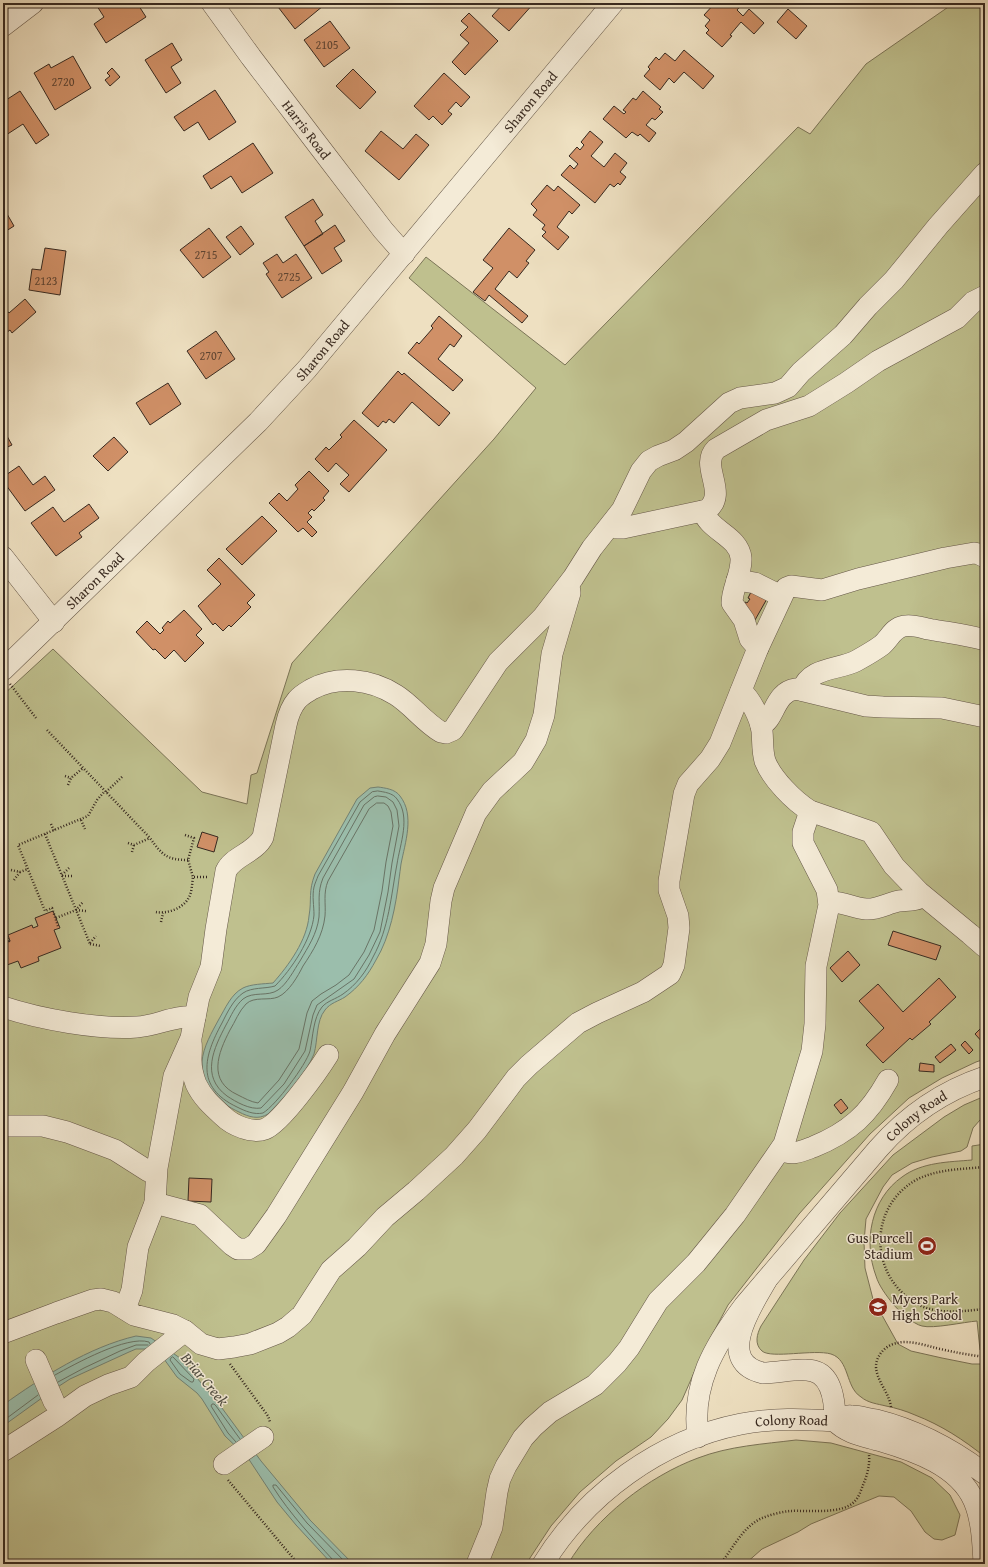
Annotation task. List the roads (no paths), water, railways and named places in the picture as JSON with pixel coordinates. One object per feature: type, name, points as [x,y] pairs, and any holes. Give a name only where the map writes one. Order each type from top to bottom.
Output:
[{"type":"street","points":[[3,26],[34,3]]},
{"type":"street","name":"Sharon Road","points":[[6,676],[54,622],[258,422],[307,369],[613,3]]},
{"type":"street","name":"Harris Road","points":[[217,4],[251,57],[383,230],[404,254]]},
{"type":"street","points":[[125,1309],[133,1286],[138,1247],[155,1203],[156,1174],[174,1076],[189,1041],[199,997],[211,967],[225,877],[229,866],[258,844],[263,837],[286,725],[292,708],[301,696],[321,684],[330,682],[347,680],[370,683],[398,696],[438,730],[444,733],[451,731],[460,720],[498,662],[543,617],[568,584],[592,548],[611,525],[628,499],[641,471],[649,461],[674,450],[686,442],[729,403],[740,398],[780,391],[792,384],[801,372],[843,335],[868,306],[894,280],[938,226],[985,173]]},
{"type":"street","points":[[611,525],[617,528],[623,528],[702,511],[709,508],[715,497],[715,483],[710,460],[716,449],[766,420],[809,406],[878,361],[954,320],[973,302],[985,296]]},
{"type":"street","points":[[702,511],[707,521],[731,540],[739,551],[741,560],[732,603],[744,620],[750,639],[758,648]]},
{"type":"street","points":[[3,1333],[97,1299],[109,1300],[134,1315],[168,1323],[181,1334],[204,1346],[218,1349],[242,1346],[263,1339],[278,1333],[292,1324],[302,1314],[331,1270],[357,1247],[385,1217],[420,1188],[454,1156],[477,1130],[516,1078],[529,1065],[578,1023],[643,992],[666,977],[672,971],[678,944],[679,924],[669,881],[684,794],[688,784],[710,759],[720,743],[758,648],[786,588],[789,586],[822,590],[858,579],[945,558],[974,553],[980,554],[985,558]]},
{"type":"street","points":[[3,557],[54,622]]},
{"type":"street","points":[[737,580],[755,583],[781,596]]},
{"type":"street","points":[[155,1203],[200,1215],[232,1245],[242,1249],[251,1248],[256,1244],[276,1216],[353,1092],[386,1034],[430,963],[438,937],[441,901],[444,888],[476,813],[492,791],[523,762],[532,747],[544,715],[552,654],[570,593],[568,584]]},
{"type":"street","points":[[802,690],[810,677],[819,672],[840,667],[857,660],[881,646],[895,630],[902,626],[918,626],[985,640]]},
{"type":"street","points":[[761,725],[766,723],[778,701],[786,693],[793,689],[866,706],[883,708],[942,708],[985,717]]},
{"type":"street","points":[[741,691],[746,696],[761,725],[764,756],[770,772],[785,790],[810,811],[869,831],[874,835],[889,860],[923,896],[985,947]]},
{"type":"street","points":[[477,1564],[492,1527],[497,1492],[503,1472],[523,1438],[557,1406],[595,1385],[617,1363],[629,1348],[658,1301],[706,1252],[718,1235],[736,1215],[781,1150],[812,1051],[815,1024],[816,966],[829,902],[827,890],[803,843],[803,832],[810,811]]},
{"type":"street","points":[[892,903],[900,872]]},
{"type":"street","points":[[829,902],[841,902],[866,909],[917,899],[923,896]]},
{"type":"street","points":[[3,1007],[74,1023],[121,1027],[148,1026],[181,1018],[194,1017]]},
{"type":"street","points":[[189,1041],[191,1042],[193,1076],[203,1097],[230,1122],[242,1127],[257,1130],[267,1128],[275,1121],[303,1090],[328,1055]]},
{"type":"street","name":"Colony Road","points":[[698,1437],[696,1415],[697,1401],[706,1370],[726,1330],[744,1306],[896,1129],[937,1098],[985,1077]]},
{"type":"street","points":[[781,1150],[790,1153],[802,1152],[835,1137],[850,1128],[869,1109],[888,1080]]},
{"type":"street","points":[[3,1126],[43,1126],[67,1132],[115,1150],[148,1171],[156,1174]]},
{"type":"street","name":"Colony Road","points":[[543,1564],[562,1536],[576,1519],[608,1487],[650,1460],[698,1437],[726,1428],[764,1421],[808,1419],[834,1421],[834,1405],[830,1386],[826,1379],[820,1374],[807,1370],[763,1373],[757,1372],[748,1366],[740,1356],[738,1344],[742,1328],[750,1309],[766,1281]]},
{"type":"street","points":[[3,1451],[56,1417],[84,1396],[108,1385],[128,1379],[146,1362],[181,1334]]},
{"type":"street","points":[[36,1360],[54,1402]]},
{"type":"street","points":[[984,1564],[978,1513],[969,1492],[955,1476],[922,1456],[887,1442],[849,1432],[841,1428],[834,1421],[851,1416],[888,1423],[931,1440],[954,1452],[985,1474]]},
{"type":"street","points":[[224,1464],[263,1437]]},
{"type":"street","points":[[984,1564],[985,1553]]},
{"type":"water","points":[[378,787],[390,789],[400,796],[405,804],[408,820],[408,829],[392,921],[381,951],[366,976],[355,989],[345,997],[329,1006],[322,1014],[314,1054],[306,1070],[294,1086],[268,1114],[261,1117],[246,1115],[218,1099],[208,1086],[202,1071],[202,1062],[206,1045],[226,1006],[235,994],[243,988],[257,984],[273,983],[291,960],[301,943],[308,925],[311,891],[315,874],[357,799],[370,788]]},
{"type":"water","points":[[136,1336],[151,1338],[180,1358],[219,1404],[261,1461],[310,1520],[353,1564],[332,1564],[277,1502],[248,1458],[225,1436],[197,1393],[177,1377],[164,1359],[148,1349],[136,1349],[70,1379],[3,1426],[3,1405],[18,1394],[66,1364],[84,1355],[101,1347]]},
{"type":"place","name":"Gus Purcell Stadium","points":[[927,1246]]},
{"type":"place","name":"Myers Park High School","points":[[878,1307]]},
{"type":"water label","name":"Briar Creek","points":[[205,1379]]}]
